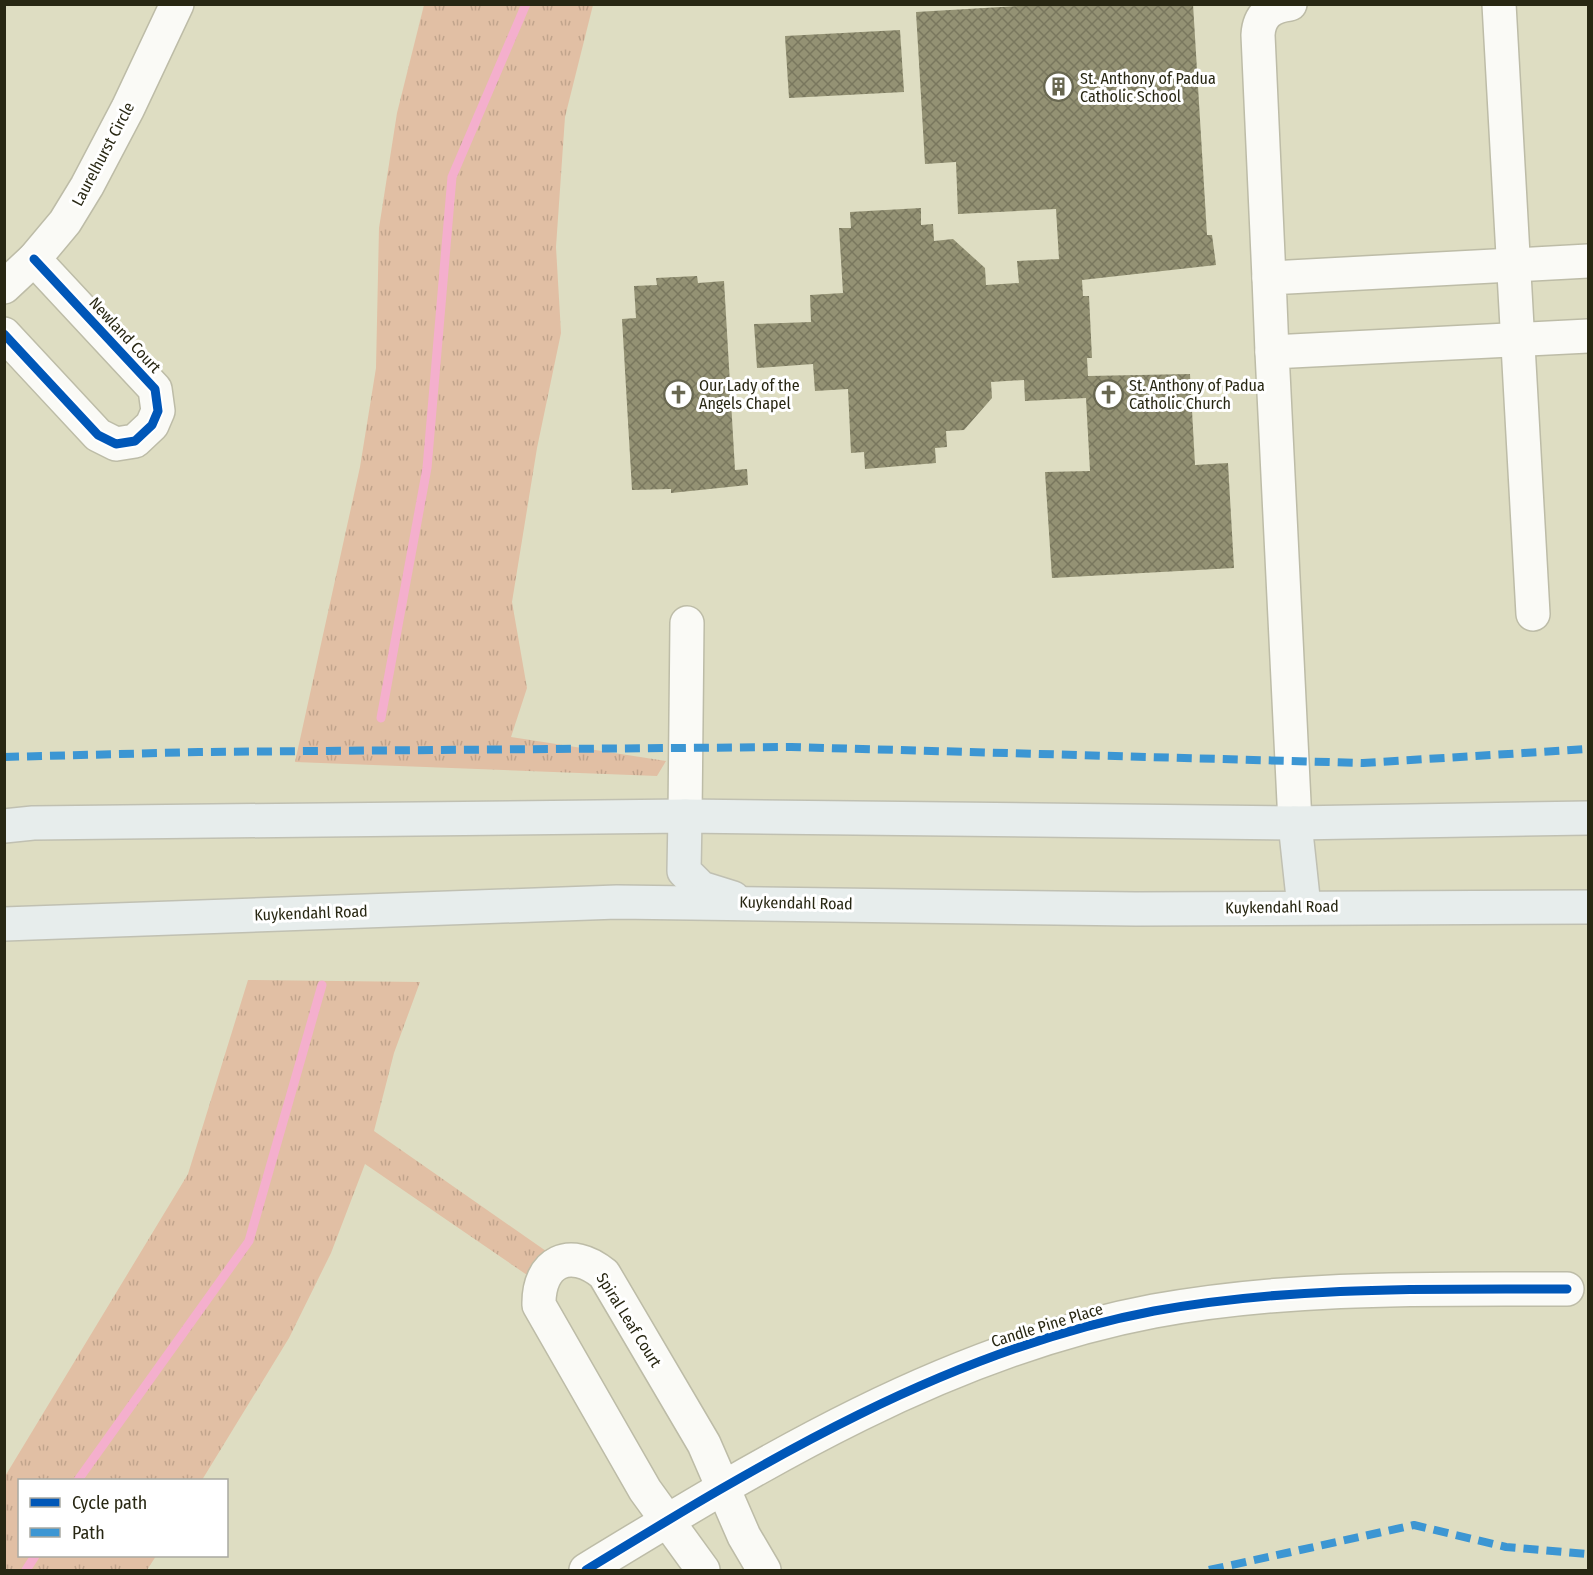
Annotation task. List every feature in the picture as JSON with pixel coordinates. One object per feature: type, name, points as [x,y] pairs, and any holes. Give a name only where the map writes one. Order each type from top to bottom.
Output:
[{"type":"main road","points":[[685,816],[684,871],[701,888],[748,902]]},
{"type":"main road","points":[[4,826],[33,823],[685,816],[1295,823],[1588,818]]},
{"type":"main road","points":[[1295,823],[1304,907]]},
{"type":"main road","name":"Kuykendahl Road","points":[[4,924],[617,902],[1136,909],[1588,907]]},
{"type":"street","points":[[1290,4],[1269,10],[1258,25],[1258,35],[1295,823]]},
{"type":"street","points":[[1499,4],[1533,614]]},
{"type":"street","name":"Laurelhurst Circle","points":[[4,287],[34,260],[65,222],[87,186],[128,108],[168,7]]},
{"type":"street","name":"Newland Court","points":[[4,334],[98,435],[116,444],[135,441],[152,425],[158,411],[155,389],[34,260]]},
{"type":"street","points":[[1269,278],[1588,261]]},
{"type":"street","points":[[1272,352],[1588,336]]},
{"type":"street","points":[[685,816],[687,623]]},
{"type":"street","name":"Spiral Leaf Court","points":[[703,1570],[645,1490],[539,1305],[541,1279],[551,1267],[565,1260],[577,1259],[593,1265],[604,1274],[704,1444],[744,1536],[764,1570]]},
{"type":"street","name":"Candle Pine Place","points":[[586,1570],[723,1489],[888,1399],[972,1364],[1064,1332],[1154,1311],[1248,1297],[1344,1290],[1567,1289]]},
{"type":"green space","points":[[424,5],[593,5],[565,117],[556,247],[561,333],[537,448],[512,602],[527,688],[511,737],[666,761],[657,776],[295,762],[360,467],[376,368],[379,228],[397,113]]},
{"type":"green space","points":[[248,980],[420,982],[394,1053],[374,1131],[546,1251],[527,1275],[365,1164],[331,1253],[289,1338],[203,1479],[18,1479],[18,1557],[155,1557],[147,1570],[5,1570],[4,1478],[188,1174]]},
{"type":"building","points":[[1051,4],[1193,4],[1207,235],[1212,235],[1216,265],[1082,280],[1083,296],[1089,296],[1092,358],[1087,358],[1088,376],[1190,374],[1195,465],[1228,463],[1234,568],[1052,578],[1045,472],[1090,471],[1086,398],[1025,401],[1024,380],[991,382],[992,398],[964,430],[946,431],[947,447],[935,448],[936,463],[865,469],[864,452],[851,453],[848,389],[815,391],[813,364],[757,368],[754,324],[811,322],[810,295],[843,293],[839,228],[851,228],[850,212],[921,208],[921,225],[933,224],[934,241],[953,239],[985,268],[986,285],[1019,283],[1017,261],[1059,259],[1056,209],[958,214],[956,162],[925,164],[916,12]]},
{"type":"building","points":[[900,30],[904,92],[789,98],[785,36]]},
{"type":"building","name":"Our Lady of the Angels Chapel","points":[[697,276],[698,283],[724,281],[735,470],[747,469],[748,485],[671,493],[671,489],[632,490],[622,319],[636,318],[634,286],[657,285],[656,278]]},
{"type":"waterway","points":[[381,718],[427,468],[452,177],[526,4]]},
{"type":"waterway","points":[[79,1479],[249,1241],[322,985]]},
{"type":"waterway","points":[[26,1570],[34,1557]]},
{"type":"marked path","points":[[4,757],[199,752],[791,747],[1363,763],[1588,749]]},
{"type":"marked path","points":[[1209,1570],[1414,1525],[1506,1547],[1588,1554]]},
{"type":"cycle path","points":[[4,334],[98,435],[116,444],[135,441],[152,425],[158,411],[155,389],[34,259]]},
{"type":"cycle path","points":[[586,1570],[720,1489],[859,1415],[930,1382],[1003,1353],[1077,1329],[1154,1311],[1257,1297],[1360,1291],[1567,1289]]},
{"type":"place","name":"St. Anthony of Padua Catholic School","points":[[1059,87]]},
{"type":"place","name":"Our Lady of the Angels Chapel","points":[[678,394]]},
{"type":"place","name":"St. Anthony of Padua Catholic Church","points":[[1108,394]]}]
